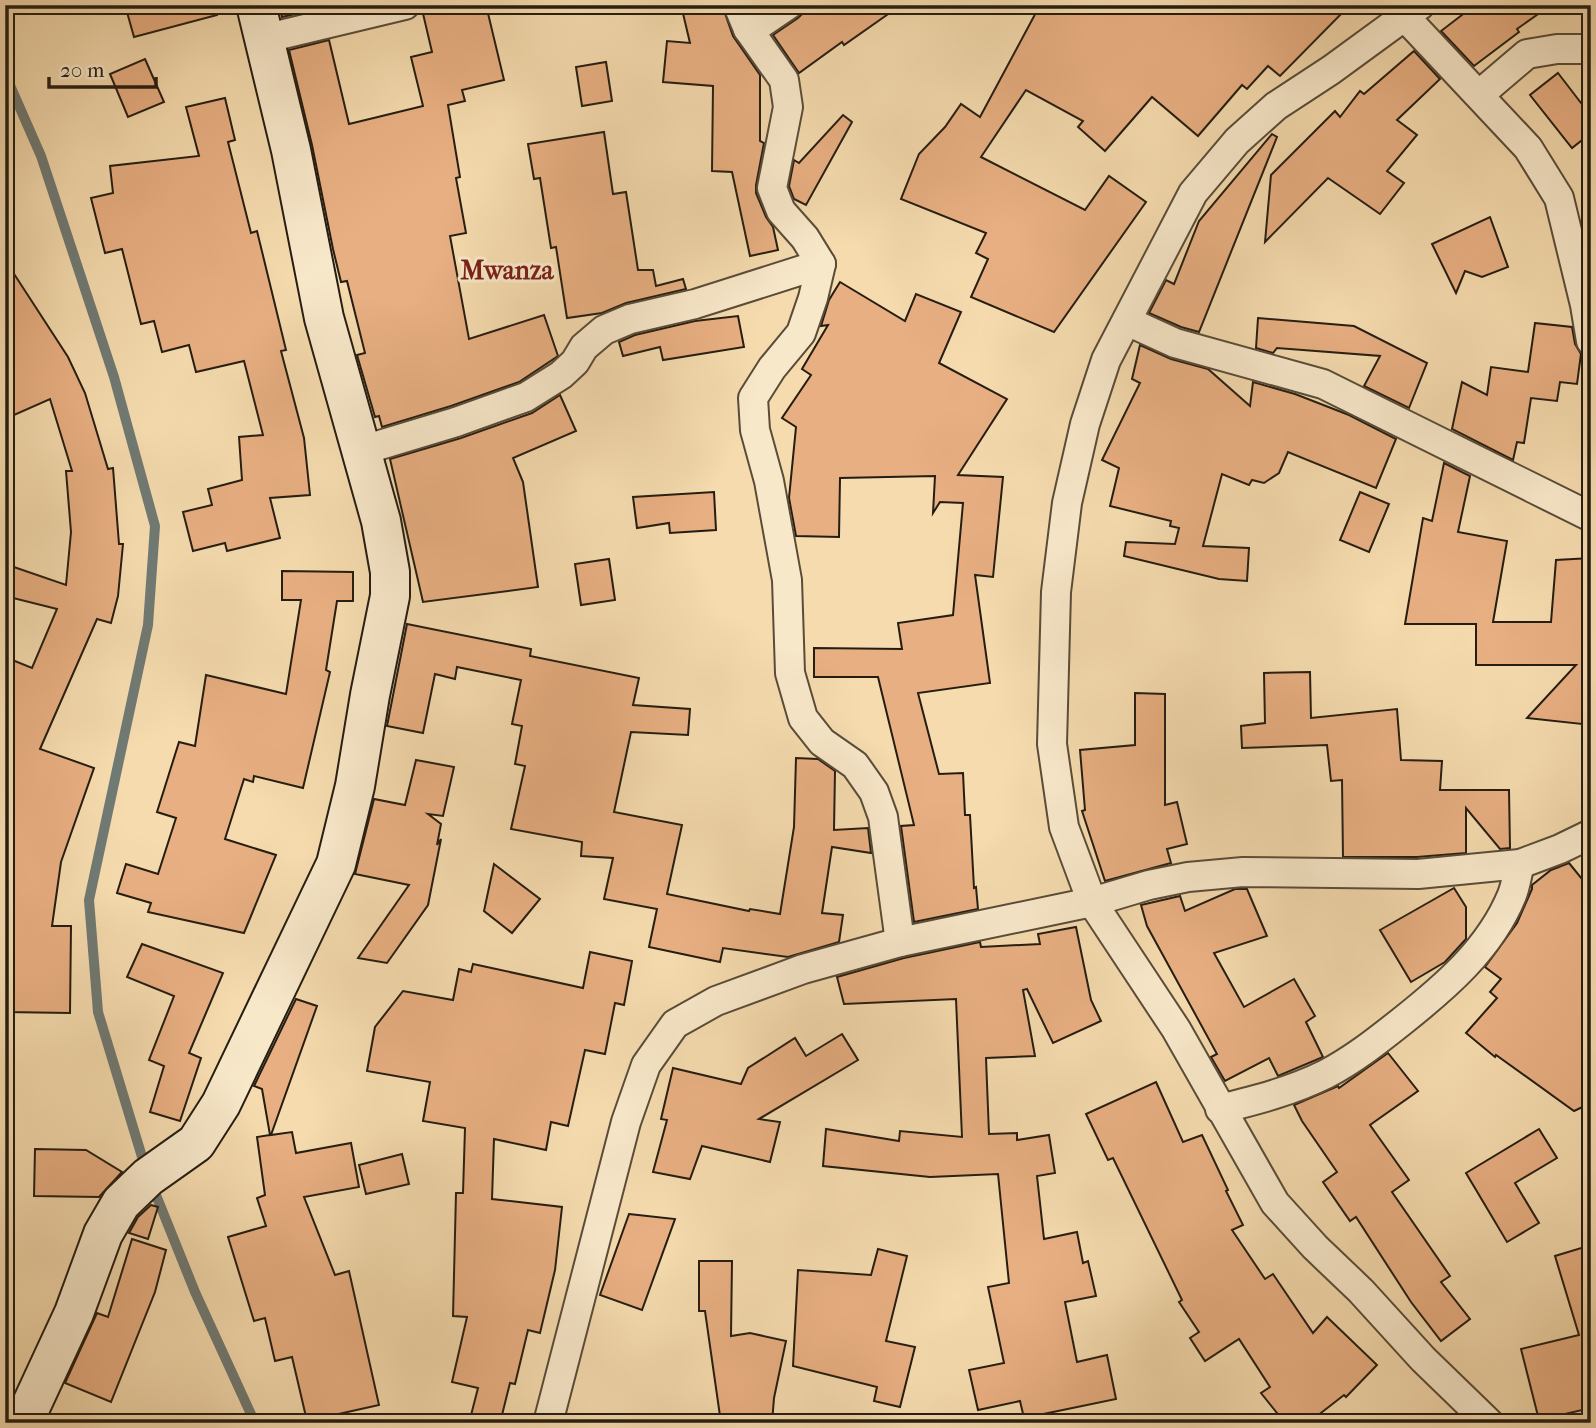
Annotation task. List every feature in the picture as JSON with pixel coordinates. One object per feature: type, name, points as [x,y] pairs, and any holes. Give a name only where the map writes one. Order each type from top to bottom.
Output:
[{"type":"street","points":[[23,1423],[74,1313],[103,1234],[121,1203],[148,1177],[196,1143],[221,1104],[336,864],[355,786],[390,596],[390,572],[381,521],[324,318],[291,150],[259,22],[405,5]]},
{"type":"street","points":[[743,17],[760,24],[788,5]]},
{"type":"street","points":[[1489,1423],[1423,1359],[1275,1203],[1175,1029],[1092,902],[1064,827],[1052,744],[1056,592],[1067,503],[1085,424],[1106,360],[1193,193],[1237,141],[1276,106],[1413,11],[1528,148],[1559,198],[1591,341]]},
{"type":"street","points":[[743,17],[784,80],[788,107],[772,188],[781,211],[821,264],[801,332],[772,368],[753,398],[755,430],[769,481],[787,580],[790,673],[803,718],[822,742],[855,765],[874,792],[883,817],[900,942]]},
{"type":"street","points":[[1480,94],[1527,54],[1557,50],[1591,50]]},
{"type":"street","points":[[360,452],[526,397],[561,375],[575,362],[584,347],[604,330],[621,323],[695,304],[821,264]]},
{"type":"street","points":[[1127,321],[1175,343],[1323,384],[1591,517]]},
{"type":"street","points":[[548,1423],[626,1122],[646,1065],[675,1024],[716,1001],[803,970],[900,942],[1092,902],[1149,885],[1188,877],[1230,873],[1419,874],[1520,864],[1591,835]]},
{"type":"street","points":[[1220,1109],[1274,1096],[1327,1074],[1373,1044],[1449,984],[1479,950],[1496,924],[1513,894],[1520,864]]},
{"type":"building","points":[[125,5],[216,5],[217,15],[134,37]]},
{"type":"building","points":[[279,5],[321,5],[321,8],[282,17]]},
{"type":"building","points":[[421,5],[486,5],[504,80],[462,90],[465,101],[448,105],[460,177],[456,178],[466,233],[450,236],[469,339],[544,315],[558,356],[519,382],[382,427],[379,416],[375,417],[357,355],[365,353],[347,281],[341,282],[289,50],[329,40],[349,124],[423,106],[411,57],[432,52]]},
{"type":"building","points":[[681,5],[722,5],[733,36],[760,75],[760,141],[764,143],[756,193],[773,227],[778,250],[750,256],[732,172],[712,171],[713,86],[663,82],[667,41],[690,43]]},
{"type":"building","points":[[804,5],[901,5],[799,73],[773,35],[798,18],[803,13]]},
{"type":"building","points":[[1040,5],[1350,5],[1280,76],[1268,66],[1247,89],[1242,85],[1198,136],[1152,97],[1105,151],[1078,127],[1083,121],[1026,90],[981,157],[1085,210],[1109,176],[1146,202],[1054,332],[971,297],[988,259],[976,253],[986,233],[901,199],[919,154],[945,127],[961,104],[980,117]]},
{"type":"building","points":[[1475,5],[1551,5],[1517,29],[1519,32],[1474,66],[1441,31]]},
{"type":"building","points":[[1414,51],[1440,79],[1397,120],[1417,135],[1387,171],[1404,183],[1380,214],[1328,178],[1265,242],[1271,175],[1335,111],[1340,117],[1360,91],[1364,94]]},
{"type":"building","points":[[145,59],[164,102],[128,117],[110,74]]},
{"type":"building","points":[[606,62],[612,101],[582,106],[576,67]]},
{"type":"building","points":[[1558,73],[1591,116],[1591,133],[1572,148],[1530,95]]},
{"type":"building","points":[[225,98],[235,140],[228,142],[251,233],[257,231],[286,350],[281,351],[304,438],[310,495],[270,498],[280,538],[227,551],[225,543],[193,551],[183,512],[212,505],[208,489],[242,480],[239,437],[263,435],[244,361],[196,372],[189,345],[162,352],[154,321],[141,324],[122,249],[105,253],[91,198],[113,193],[110,166],[199,156],[186,107]]},
{"type":"building","points":[[843,115],[852,122],[806,205],[794,199],[789,186],[794,160],[799,163]]},
{"type":"building","points":[[604,132],[613,194],[626,192],[638,270],[653,270],[656,286],[683,279],[686,289],[626,303],[602,313],[567,318],[556,247],[551,248],[540,178],[534,179],[528,144]]},
{"type":"building","points":[[1272,134],[1277,137],[1199,332],[1149,313],[1166,280],[1174,284],[1199,221]]},
{"type":"building","points":[[1490,217],[1508,267],[1482,277],[1465,271],[1456,293],[1432,244]]},
{"type":"building","points":[[5,260],[68,357],[85,393],[108,469],[113,468],[119,544],[123,544],[118,596],[111,623],[97,619],[40,749],[94,768],[61,862],[52,926],[71,926],[70,1013],[5,1012],[5,657],[32,668],[57,609],[5,596],[5,564],[66,585],[71,532],[66,471],[72,471],[50,399],[5,419]]},
{"type":"building","points":[[840,282],[905,321],[916,294],[961,312],[939,363],[1007,399],[958,475],[1003,477],[993,577],[975,575],[990,683],[918,693],[939,774],[963,773],[965,815],[970,815],[974,888],[976,887],[978,909],[914,922],[901,826],[914,825],[878,677],[814,677],[814,648],[902,649],[898,623],[953,615],[963,503],[940,502],[933,513],[935,476],[840,478],[839,537],[796,536],[789,498],[796,427],[782,418],[811,375],[802,369],[828,325],[821,326],[829,300]]},
{"type":"building","points":[[738,316],[744,347],[663,360],[660,347],[623,356],[619,342],[635,335],[695,321]]},
{"type":"building","points":[[1258,318],[1354,326],[1427,363],[1409,408],[1364,386],[1380,356],[1277,348],[1273,353],[1256,348]]},
{"type":"building","points":[[1535,323],[1572,327],[1575,344],[1581,354],[1577,384],[1560,382],[1557,401],[1531,398],[1524,443],[1517,442],[1513,460],[1452,429],[1462,382],[1487,395],[1491,367],[1528,372]]},
{"type":"building","points":[[1140,345],[1171,359],[1208,369],[1250,406],[1253,382],[1295,394],[1349,415],[1396,439],[1376,488],[1288,452],[1279,473],[1264,483],[1252,480],[1249,485],[1222,474],[1203,546],[1249,548],[1247,581],[1219,579],[1124,556],[1126,542],[1175,544],[1179,528],[1170,526],[1171,521],[1110,506],[1119,468],[1102,460],[1140,383],[1132,379]]},
{"type":"building","points":[[560,395],[576,431],[513,458],[523,482],[538,587],[423,602],[390,459],[532,413]]},
{"type":"building","points":[[1444,463],[1470,476],[1458,532],[1507,541],[1493,622],[1551,622],[1556,560],[1591,558],[1591,725],[1527,718],[1576,665],[1476,665],[1476,624],[1405,624],[1423,518],[1432,521]]},
{"type":"building","points":[[714,492],[716,530],[670,533],[669,523],[637,528],[633,497]]},
{"type":"building","points":[[1360,492],[1389,504],[1369,552],[1340,540]]},
{"type":"building","points":[[609,559],[615,600],[581,605],[575,564]]},
{"type":"building","points":[[282,571],[353,572],[353,601],[337,601],[326,670],[330,672],[303,788],[254,776],[253,782],[244,779],[225,839],[276,855],[244,933],[148,912],[151,903],[117,893],[126,864],[158,874],[176,818],[157,812],[179,742],[195,746],[206,675],[286,694],[301,600],[282,600]]},
{"type":"building","points":[[407,624],[531,649],[530,656],[639,678],[633,705],[690,709],[688,735],[631,732],[614,812],[682,825],[667,894],[749,911],[780,914],[794,827],[796,758],[818,759],[835,771],[834,830],[868,828],[871,853],[832,847],[822,913],[843,915],[839,942],[788,957],[723,948],[720,962],[649,947],[657,909],[604,899],[613,858],[581,856],[582,842],[511,829],[525,766],[515,764],[522,726],[512,724],[521,680],[457,667],[455,679],[435,674],[423,733],[387,726]]},
{"type":"building","points":[[1310,672],[1311,718],[1397,709],[1401,760],[1442,761],[1440,790],[1509,790],[1510,848],[1500,849],[1466,808],[1466,853],[1417,857],[1343,857],[1342,780],[1331,781],[1327,745],[1242,748],[1241,726],[1265,723],[1264,673]]},
{"type":"building","points":[[1135,693],[1165,694],[1165,805],[1177,802],[1187,844],[1167,849],[1171,863],[1105,881],[1082,811],[1085,810],[1080,750],[1135,745]]},
{"type":"building","points":[[416,760],[454,767],[443,816],[428,814],[441,824],[437,845],[441,839],[428,905],[387,963],[358,958],[409,885],[355,874],[374,799],[405,805]]},
{"type":"building","points":[[1569,863],[1591,890],[1591,1103],[1574,1111],[1496,1055],[1495,1057],[1466,1033],[1497,998],[1490,992],[1501,979],[1485,967],[1517,923],[1532,885],[1551,870]]},
{"type":"building","points":[[494,864],[540,899],[512,933],[484,911]]},
{"type":"building","points":[[1454,888],[1466,907],[1466,939],[1445,962],[1411,982],[1380,930]]},
{"type":"building","points":[[1235,889],[1247,889],[1267,936],[1214,953],[1244,1007],[1294,979],[1315,1016],[1306,1022],[1323,1057],[1278,1076],[1269,1058],[1225,1081],[1211,1057],[1217,1054],[1147,926],[1141,905],[1180,896],[1185,911]]},
{"type":"building","points":[[1076,927],[1091,1000],[1101,1021],[1053,1043],[1027,989],[1023,990],[1035,1056],[986,1058],[989,1134],[1017,1133],[1017,1140],[1049,1135],[1055,1173],[1037,1176],[1044,1239],[1077,1232],[1083,1263],[1088,1261],[1096,1296],[1065,1302],[1077,1362],[1107,1355],[1116,1399],[1024,1418],[1020,1401],[978,1410],[969,1370],[1004,1363],[988,1287],[1009,1283],[998,1174],[930,1177],[823,1166],[826,1129],[899,1141],[900,1131],[962,1137],[956,999],[844,1004],[837,977],[904,958],[980,942],[981,947],[1040,944],[1038,934]]},
{"type":"building","points":[[142,944],[223,973],[189,1053],[201,1058],[180,1121],[150,1112],[164,1066],[149,1060],[174,996],[127,977]]},
{"type":"building","points":[[590,952],[632,961],[624,1005],[615,1003],[605,1054],[585,1050],[568,1126],[551,1122],[546,1150],[494,1139],[492,1199],[562,1207],[555,1270],[540,1333],[528,1330],[515,1384],[510,1383],[500,1423],[469,1423],[478,1388],[452,1382],[467,1317],[453,1316],[456,1193],[463,1193],[465,1128],[423,1121],[430,1082],[367,1071],[375,1027],[403,991],[453,1000],[459,969],[471,972],[473,964],[583,988]]},
{"type":"building","points":[[296,999],[317,1006],[271,1135],[292,1132],[296,1153],[351,1143],[359,1187],[304,1197],[335,1275],[349,1271],[379,1405],[307,1421],[292,1357],[275,1361],[265,1318],[254,1321],[228,1237],[266,1226],[257,1198],[265,1195],[257,1137],[270,1135],[262,1089],[254,1086]]},
{"type":"building","points":[[842,1034],[858,1060],[759,1119],[780,1122],[770,1162],[702,1146],[690,1179],[653,1172],[667,1120],[661,1119],[673,1068],[741,1084],[748,1068],[795,1038],[806,1056]]},
{"type":"building","points":[[1388,1053],[1418,1091],[1370,1125],[1409,1180],[1392,1192],[1450,1276],[1441,1282],[1470,1319],[1441,1341],[1411,1302],[1356,1217],[1350,1221],[1323,1182],[1337,1172],[1294,1105],[1338,1086],[1339,1088]]},
{"type":"building","points":[[1156,1082],[1183,1142],[1202,1135],[1243,1225],[1232,1230],[1265,1279],[1273,1274],[1313,1333],[1327,1317],[1377,1365],[1346,1397],[1344,1395],[1308,1423],[1285,1423],[1261,1393],[1270,1387],[1239,1339],[1205,1361],[1190,1338],[1199,1332],[1179,1302],[1182,1300],[1113,1158],[1108,1160],[1086,1114]]},
{"type":"building","points":[[1539,1129],[1557,1158],[1515,1183],[1539,1223],[1507,1242],[1466,1173]]},
{"type":"building","points":[[35,1149],[86,1150],[122,1172],[99,1197],[34,1196]]},
{"type":"building","points":[[402,1154],[409,1184],[366,1194],[359,1165]]},
{"type":"building","points":[[151,1205],[158,1207],[148,1239],[129,1233],[138,1217]]},
{"type":"building","points":[[629,1214],[675,1219],[642,1310],[600,1295]]},
{"type":"building","points":[[132,1239],[166,1250],[155,1292],[111,1402],[65,1383],[97,1313],[108,1317]]},
{"type":"building","points":[[1591,1245],[1591,1408],[1539,1420],[1521,1349],[1579,1335],[1555,1256]]},
{"type":"building","points":[[878,1249],[907,1256],[886,1341],[915,1347],[900,1407],[874,1401],[877,1387],[793,1366],[798,1270],[871,1275]]},
{"type":"building","points":[[699,1261],[732,1261],[731,1336],[750,1333],[786,1341],[774,1398],[772,1423],[721,1423],[705,1311],[699,1311]]},
{"type":"waterway","points":[[5,74],[41,156],[114,377],[155,526],[148,625],[89,900],[98,1012],[146,1170]]},
{"type":"waterway","points":[[152,1185],[195,1292],[255,1423]]},
{"type":"district","name":"Mwanza","points":[[507,270]]}]
